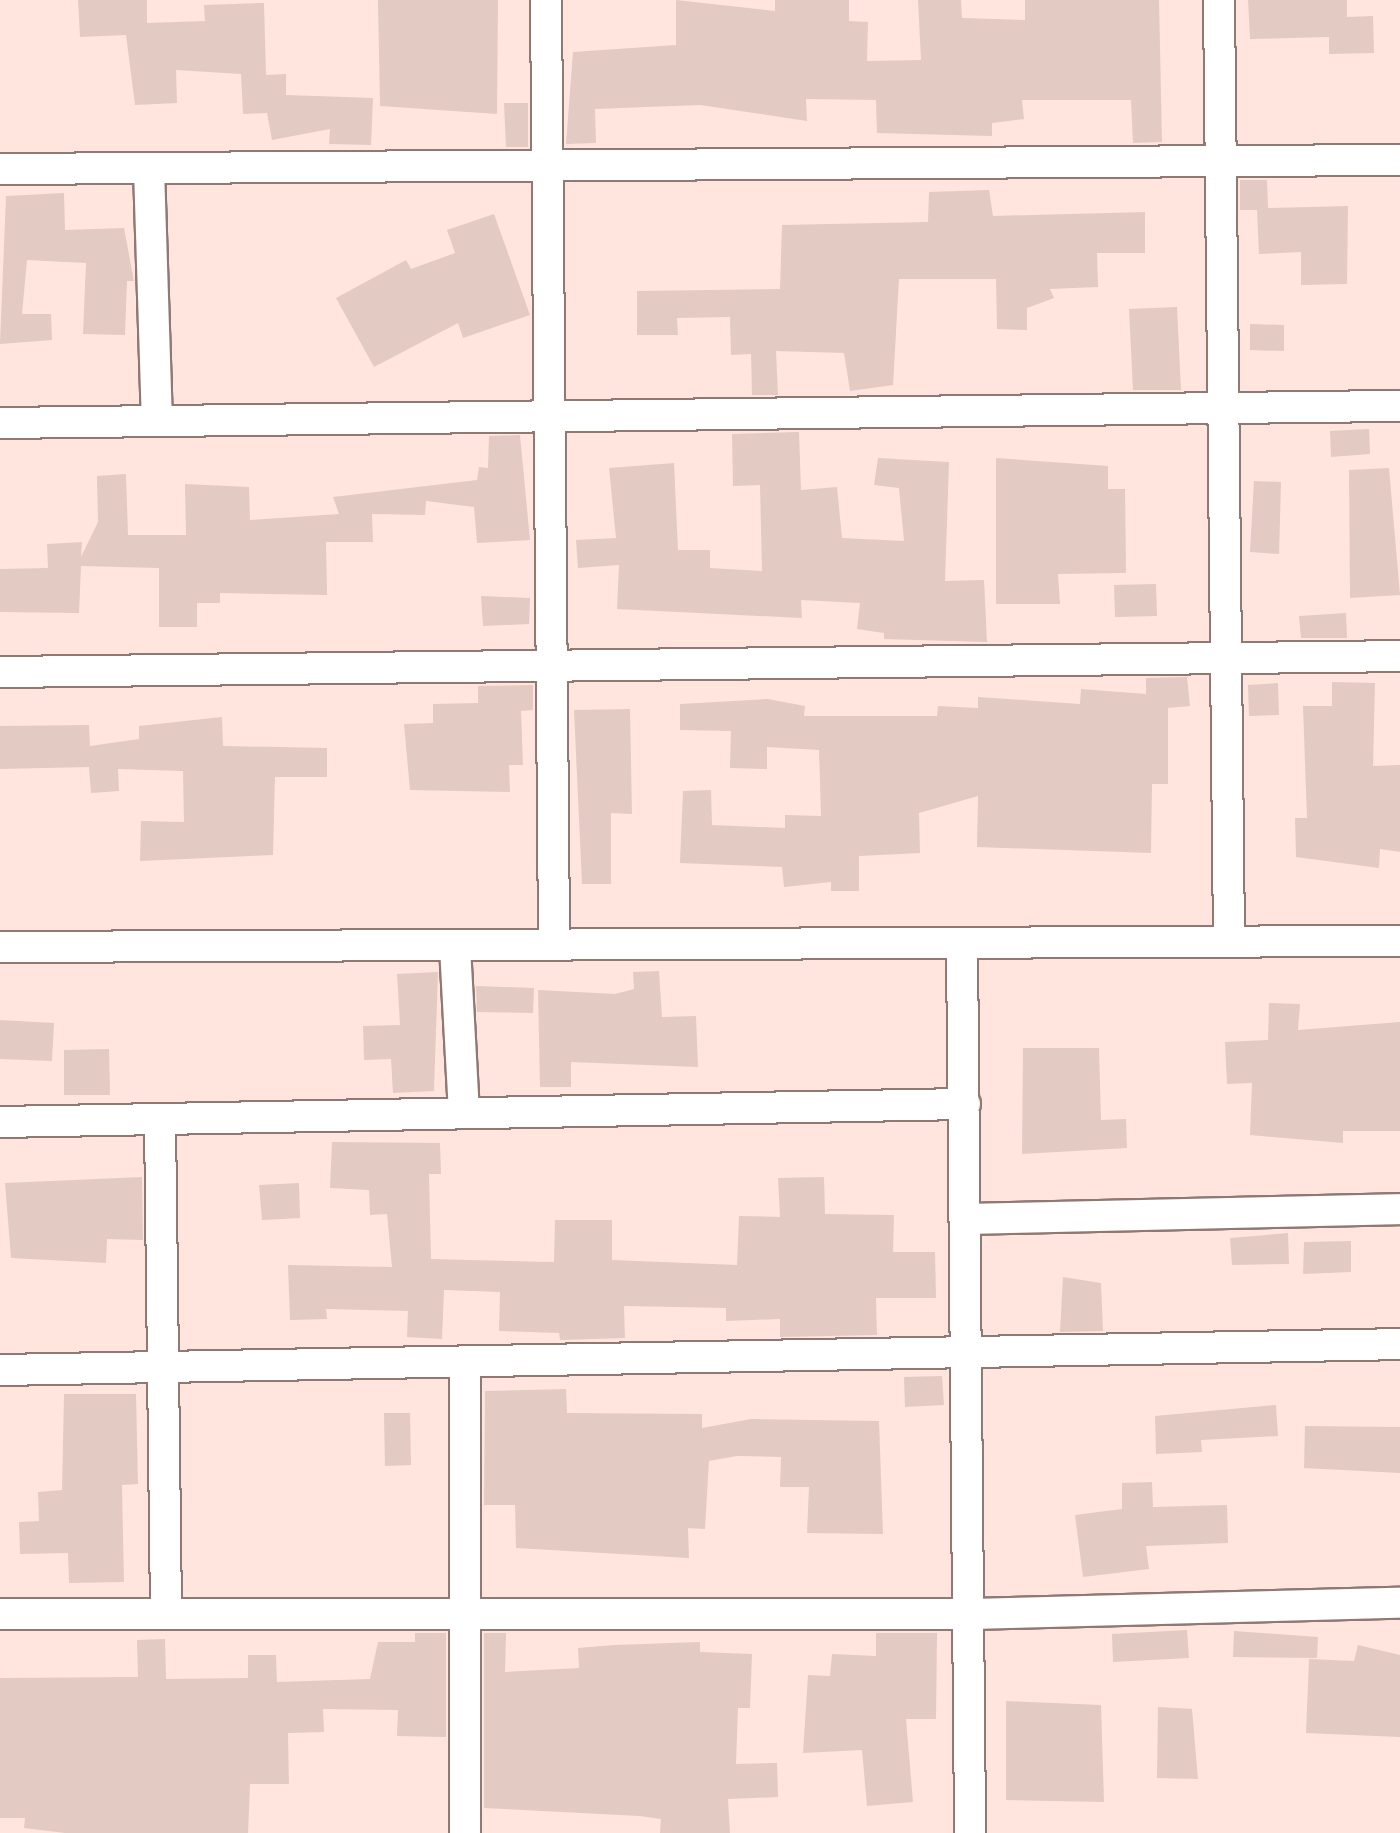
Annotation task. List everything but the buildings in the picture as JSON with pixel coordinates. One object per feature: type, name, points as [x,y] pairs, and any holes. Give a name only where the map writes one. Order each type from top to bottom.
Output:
[{"type":"street","points":[[546,0],[554,946]]},
{"type":"street","points":[[1219,0],[1229,940]]},
{"type":"street","points":[[0,169],[548,169],[1400,160]]},
{"type":"street","points":[[148,169],[156,421]]},
{"type":"street","points":[[0,422],[1400,406]]},
{"type":"street","points":[[0,672],[1400,656]]},
{"type":"street","points":[[0,947],[1400,941]]},
{"type":"street","points":[[962,945],[970,1219],[970,1833]]},
{"type":"street","points":[[455,947],[464,1113]]},
{"type":"street","points":[[0,1122],[965,1104]]},
{"type":"street","points":[[160,1120],[166,1611]]},
{"type":"street","points":[[970,1219],[1400,1209]]},
{"type":"street","points":[[0,1370],[465,1367],[1400,1344]]},
{"type":"street","points":[[465,1367],[465,1833]]},
{"type":"street","points":[[0,1614],[466,1610],[968,1614],[1400,1603]]}]
